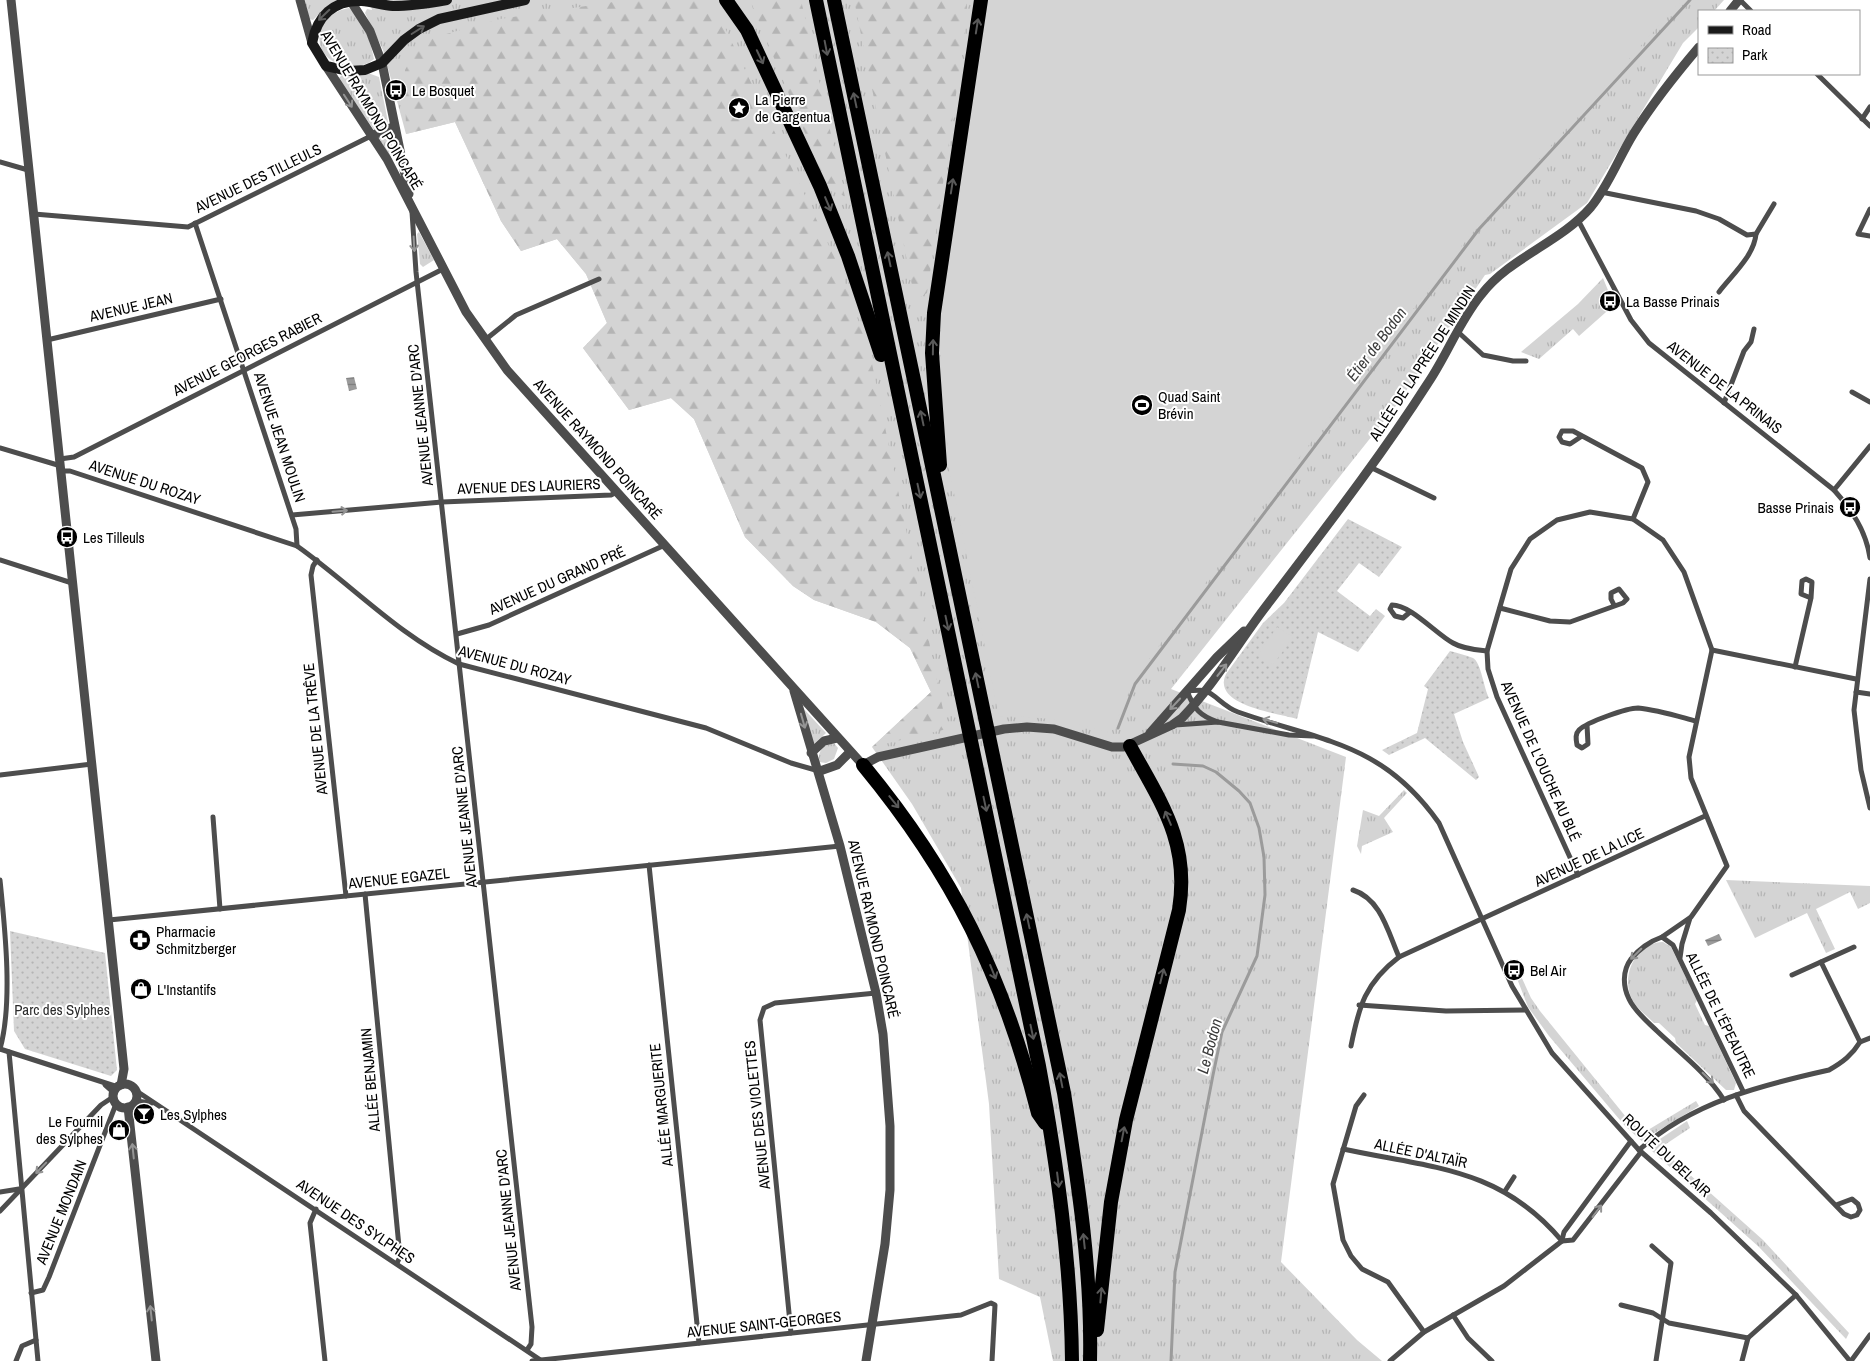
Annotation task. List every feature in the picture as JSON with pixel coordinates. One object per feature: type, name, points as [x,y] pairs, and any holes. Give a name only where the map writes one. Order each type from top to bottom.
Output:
[{"type":"highway","points":[[726,0],[747,30]]},
{"type":"highway","points":[[733,0],[824,194],[878,342],[886,376],[898,392]]},
{"type":"highway","points":[[816,0],[975,756],[1051,1132],[1070,1285],[1072,1361]]},
{"type":"highway","points":[[834,0],[1064,1094],[1084,1234],[1091,1342],[1090,1361]]},
{"type":"highway","points":[[936,482],[940,468],[933,363],[934,313],[981,0]]},
{"type":"highway","points":[[1091,1342],[1098,1326],[1110,1202],[1126,1120],[1183,886],[1181,862],[1175,834],[1164,807],[1130,746]]},
{"type":"highway","points":[[863,765],[899,808],[965,912],[986,957],[1015,1031],[1038,1113],[1051,1132]]},
{"type":"main road","points":[[312,43],[315,26],[323,14],[351,1],[393,6],[447,0]]},
{"type":"main road","points":[[326,66],[349,71],[365,70],[382,63],[404,40],[419,29],[439,19],[525,0]]},
{"type":"main road","name":"AVENUE RAYMOND POINCARÉ","points":[[312,43],[326,66]]},
{"type":"street","points":[[0,880],[4,925],[6,1028],[0,1049],[99,1080],[116,1093],[123,1108],[128,1107],[136,1101],[134,1088],[124,1069],[11,0]]},
{"type":"street","name":"AVENUE RAYMOND POINCARÉ","points":[[300,0],[312,43]]},
{"type":"street","points":[[1731,10],[1740,0],[1751,10]]},
{"type":"street","name":"AVENUE RAYMOND POINCARÉ","points":[[351,1],[370,31],[382,63],[393,127],[412,206]]},
{"type":"street","name":"ALLÉE DE LA PRÉE DE MINDIN","points":[[1257,618],[1369,467],[1429,382],[1457,331],[1482,294],[1512,266],[1578,220],[1601,192],[1634,133],[1680,69],[1698,48]]},
{"type":"street","name":"AVENUE RAYMOND POINCARÉ","points":[[326,66],[386,159],[466,312],[507,370],[863,765]]},
{"type":"street","points":[[1818,75],[1870,126]]},
{"type":"street","points":[[1862,119],[1870,107]]},
{"type":"street","points":[[371,136],[393,127]]},
{"type":"street","name":"AVENUE DES TILLEULS","points":[[34,214],[188,227],[371,136]]},
{"type":"street","points":[[0,162],[28,170]]},
{"type":"street","points":[[1601,192],[1696,212],[1719,219],[1747,234],[1756,234]]},
{"type":"street","points":[[1719,292],[1748,256],[1755,242],[1756,234],[1774,204]]},
{"type":"street","name":"AVENUE JEANNE D'ARC","points":[[412,206],[418,281],[532,1327],[531,1344],[528,1350]]},
{"type":"street","points":[[1870,209],[1858,234],[1870,236]]},
{"type":"street","name":"AVENUE DE LA PRINAIS","points":[[1578,220],[1631,320],[1649,343],[1834,490],[1867,536],[1870,558]]},
{"type":"street","points":[[1863,222],[1870,224]]},
{"type":"street","name":"AVENUE JEAN MOULIN","points":[[195,223],[292,514],[296,529],[297,546]]},
{"type":"street","name":"AVENUE GEORGES RABIER","points":[[61,465],[244,369],[444,269]]},
{"type":"street","points":[[484,340],[516,315],[598,279]]},
{"type":"street","name":"AVENUE JEAN","points":[[47,340],[221,299]]},
{"type":"street","points":[[1724,402],[1744,351],[1751,342],[1754,330]]},
{"type":"street","points":[[1457,331],[1483,354],[1513,361],[1526,361]]},
{"type":"street","points":[[1852,392],[1870,402]]},
{"type":"street","points":[[1582,436],[1634,463],[1646,475],[1648,482],[1646,489],[1633,519]]},
{"type":"street","points":[[1834,490],[1870,446]]},
{"type":"street","name":"AVENUE DU ROZAY","points":[[0,448],[61,465],[70,471],[297,546],[317,560],[381,614],[445,658],[459,664],[706,728],[791,763],[820,771]]},
{"type":"street","points":[[1369,467],[1434,498]]},
{"type":"street","name":"AVENUE DES LAURIERS","points":[[292,514],[442,502],[612,495],[617,492]]},
{"type":"street","name":"AVENUE DE L'OUCHE AU BLÉ","points":[[1578,875],[1497,697],[1488,669],[1487,651],[1511,569],[1530,539],[1557,520],[1590,512],[1633,519],[1663,540],[1680,564],[1712,650]]},
{"type":"street","name":"AVENUE DU GRAND PRÉ","points":[[457,634],[489,625],[664,545]]},
{"type":"street","points":[[0,560],[72,583]]},
{"type":"street","name":"AVENUE DE LA TRÊVE","points":[[317,560],[311,575],[346,896]]},
{"type":"street","points":[[1870,579],[1856,679],[1854,710],[1856,742],[1870,808]]},
{"type":"street","points":[[1795,667],[1811,598]]},
{"type":"street","points":[[1500,608],[1550,621],[1570,622],[1614,605]]},
{"type":"street","points":[[1410,612],[1455,644],[1487,651]]},
{"type":"street","points":[[1148,735],[1257,618]]},
{"type":"street","points":[[863,765],[878,757],[1004,729],[1027,727],[1054,730],[1112,747],[1130,746],[1148,735],[1172,725],[1193,707],[1257,618]]},
{"type":"street","points":[[1680,959],[1682,944],[1690,918],[1727,866],[1690,778],[1689,757],[1712,650],[1856,679]]},
{"type":"street","name":"AVENUE RAYMOND POINCARÉ","points":[[794,688],[812,752],[820,771],[840,846],[876,993],[883,1034],[890,1126],[890,1181],[885,1244],[866,1361]]},
{"type":"street","points":[[1187,691],[1206,691]]},
{"type":"street","points":[[1187,691],[1193,707],[1204,718],[1289,735],[1317,736]]},
{"type":"street","name":"ROUTE DU BEL AIR","points":[[1206,691],[1226,707],[1317,736],[1374,759],[1393,772],[1424,802],[1439,823],[1525,1010],[1552,1053],[1640,1151],[1711,1214],[1796,1295],[1850,1361]]},
{"type":"street","points":[[1856,692],[1870,694]]},
{"type":"street","points":[[1587,725],[1624,710],[1636,708],[1696,721]]},
{"type":"street","points":[[1172,725],[1218,722]]},
{"type":"street","points":[[812,752],[824,741],[837,738]]},
{"type":"street","points":[[820,771],[837,765],[850,752]]},
{"type":"street","points":[[0,775],[92,764]]},
{"type":"street","name":"AVENUE DE LA LICE","points":[[1351,1046],[1359,1006],[1372,982],[1399,957],[1705,816]]},
{"type":"street","points":[[213,818],[220,908]]},
{"type":"street","name":"AVENUE EGAZEL","points":[[109,920],[840,846]]},
{"type":"street","name":"ALLÉE MARGUERITE","points":[[649,865],[699,1343]]},
{"type":"street","points":[[1353,890],[1363,894],[1375,904],[1399,957]]},
{"type":"street","name":"ALLÉE BENJAMIN","points":[[365,894],[400,1256],[397,1263]]},
{"type":"street","points":[[1690,918],[1637,951],[1626,965],[1624,985],[1629,1000],[1649,1023],[1713,1084],[1724,1100]]},
{"type":"street","name":"ALLÉE DE L'ÉPEAUTRE","points":[[1662,937],[1673,945],[1743,1091]]},
{"type":"street","points":[[1792,975],[1854,947]]},
{"type":"street","points":[[1821,962],[1860,1042]]},
{"type":"street","name":"AVENUE DES VIOLETTES","points":[[791,1334],[760,1020],[764,1008],[774,1003],[876,993]]},
{"type":"street","points":[[1359,1006],[1446,1011],[1525,1010]]},
{"type":"street","points":[[1390,1361],[1424,1332],[1504,1286],[1562,1241],[1573,1240],[1640,1151],[1676,1122],[1743,1091],[1829,1070],[1853,1054],[1860,1042],[1870,1038]]},
{"type":"street","points":[[8,1052],[38,1361]]},
{"type":"street","points":[[116,1093],[124,1069]]},
{"type":"street","points":[[0,1211],[101,1105],[116,1093],[134,1088]]},
{"type":"street","name":"AVENUE DES SYLPHES","points":[[134,1088],[155,1104],[176,1115],[528,1350],[541,1361]]},
{"type":"street","name":"AVENUE MONDAIN","points":[[31,1293],[42,1290],[49,1277],[116,1093]]},
{"type":"street","points":[[1364,1095],[1356,1106],[1333,1184],[1343,1240],[1351,1256],[1362,1268],[1388,1282],[1424,1332]]},
{"type":"street","name":"ALLÉE DE L'ÉPEAUTRE","points":[[1736,1095],[1744,1111],[1844,1214],[1851,1217],[1857,1215],[1860,1210],[1858,1204],[1852,1199],[1836,1205]]},
{"type":"street","name":"AVENUE DES SYLPHES","points":[[136,1101],[155,1104]]},
{"type":"street","points":[[128,1107],[156,1361]]},
{"type":"street","points":[[1562,1241],[1564,1232],[1631,1141]]},
{"type":"street","name":"ALLÉE D'ALTAÏR","points":[[1343,1148],[1459,1172],[1505,1191],[1546,1221],[1562,1241]]},
{"type":"street","points":[[1505,1191],[1514,1177]]},
{"type":"street","points":[[0,1192],[21,1188]]},
{"type":"street","points":[[316,1209],[310,1223],[325,1361]]},
{"type":"street","points":[[1652,1246],[1671,1264],[1656,1361]]},
{"type":"street","points":[[1742,1361],[1748,1338],[1796,1295]]},
{"type":"street","name":"AVENUE SAINT-GEORGES","points":[[532,1361],[961,1315],[991,1303],[995,1306],[992,1361]]},
{"type":"street","points":[[1621,1305],[1653,1314],[1669,1323],[1748,1338]]},
{"type":"street","points":[[1453,1316],[1468,1338],[1492,1361]]},
{"type":"street","points":[[1850,1361],[1870,1335]]},
{"type":"street","points":[[16,1361],[22,1346],[36,1340]]},
{"type":"green space","points":[[305,0],[338,0],[325,8],[313,20],[309,19]]},
{"type":"green space","points":[[369,0],[1724,0],[1715,10],[1698,10],[1698,28],[1683,43],[1587,203],[1490,274],[1485,275],[1395,407],[1171,689],[1346,757],[1281,1262],[1357,1340],[1382,1361],[1053,1361],[1040,1297],[999,1279],[989,1104],[961,888],[912,804],[872,747],[931,692],[910,648],[876,622],[814,600],[793,586],[745,537],[694,419],[671,398],[629,410],[583,348],[607,323],[586,274],[557,239],[521,251],[501,221],[455,122],[406,134],[383,50],[365,13],[367,9],[372,10]]},
{"type":"green space","points":[[626,0],[693,0],[716,9],[840,269],[870,354],[947,729],[872,747],[931,692],[910,648],[876,622],[814,600],[793,586],[745,537],[694,419],[671,398],[629,410],[583,348],[607,323],[586,274],[557,239],[521,251],[501,221],[455,122],[406,134],[405,70],[421,41],[500,19]]},
{"type":"green space","points":[[750,0],[801,0],[845,197],[826,184]]},
{"type":"green space","points":[[854,0],[967,0],[965,33],[927,293],[915,300]]},
{"type":"green space","name":"Quad Saint Brévin","points":[[989,0],[1682,0],[1466,240],[1276,488],[1135,678],[1111,733],[1055,720],[1028,717],[999,717],[949,468],[940,343],[966,98]]},
{"type":"green space","points":[[349,8],[362,24],[374,59],[364,65],[338,64],[328,58],[322,49],[319,39],[321,29],[327,20],[336,12]]},
{"type":"green space","points":[[368,73],[379,77],[388,122],[387,126],[374,130],[338,79],[342,75]]},
{"type":"green space","points":[[389,133],[393,156],[389,155],[379,138]]},
{"type":"green space","points":[[419,232],[434,260],[423,267],[420,264],[417,234]]},
{"type":"green space","points":[[1603,278],[1614,305],[1579,336],[1573,329],[1539,359],[1521,352],[1578,304]]},
{"type":"green space","points":[[1348,519],[1402,547],[1379,577],[1359,563],[1337,591],[1370,616],[1376,609],[1385,616],[1358,652],[1318,632],[1297,719],[1248,706],[1237,700],[1228,693],[1224,685],[1226,674],[1263,623],[1284,603]]},
{"type":"green space","points":[[1277,627],[1293,637],[1273,665],[1258,655]]},
{"type":"green space","points":[[1450,651],[1476,660],[1489,698],[1454,714],[1463,742],[1479,777],[1476,780],[1425,738],[1389,755],[1382,750],[1417,733],[1428,689],[1424,686]]},
{"type":"green space","points":[[803,708],[826,733],[814,744],[813,743]]},
{"type":"green space","points":[[834,743],[838,748],[834,759],[826,763],[819,762],[820,751],[827,745]]},
{"type":"green space","points":[[1404,790],[1407,793],[1384,818],[1393,832],[1362,846],[1361,854],[1357,846],[1363,810],[1379,816]]},
{"type":"green space","points":[[1726,880],[1870,886],[1870,903],[1858,909],[1850,892],[1816,909],[1835,949],[1826,953],[1807,913],[1755,938]]},
{"type":"green space","name":"Parc des Sylphes","points":[[10,931],[105,953],[117,1070],[111,1076],[25,1049],[14,1031]]},
{"type":"green space","points":[[1663,942],[1671,947],[1697,1000],[1695,1004],[1705,1025],[1709,1026],[1736,1083],[1734,1090],[1726,1090],[1676,1043],[1675,1038],[1659,1023],[1654,1023],[1641,1011],[1631,997],[1628,979],[1634,961],[1646,947],[1654,943]]},
{"type":"green space","points":[[1514,961],[1531,998],[1540,1011],[1626,1117],[1643,1133],[1696,1101],[1699,1106],[1648,1137],[1644,1143],[1625,1126],[1549,1036],[1528,1007],[1511,963]]},
{"type":"green space","points":[[1687,1121],[1690,1128],[1660,1148],[1763,1240],[1849,1333],[1846,1339],[1759,1247],[1652,1151],[1657,1141]]},
{"type":"shaded area","points":[[354,377],[357,389],[349,391],[346,378]]},
{"type":"shaded area","points":[[1719,934],[1722,940],[1708,946],[1705,940]]},
{"type":"waterway","name":"Étier de Bodon","points":[[1118,728],[1135,684],[1479,229],[1690,0]]},
{"type":"waterway","name":"Le Bodon","points":[[1171,1361],[1175,1272],[1213,1075],[1222,1032],[1257,956],[1265,895],[1264,857],[1259,828],[1250,803],[1216,772],[1203,766],[1173,764]]},
{"type":"place","name":"Le Bosquet","points":[[396,90]]},
{"type":"place","name":"La Pierre de Gargentua","points":[[739,108]]},
{"type":"place","name":"La Basse Prinais","points":[[1610,301]]},
{"type":"place","name":"Quad Saint Brévin","points":[[1142,405]]},
{"type":"place","name":"Basse Prinais","points":[[1850,507]]},
{"type":"place","name":"Les Tilleuls","points":[[67,537]]},
{"type":"place","name":"Pharmacie Schmitzberger","points":[[140,940]]},
{"type":"place","name":"Bel Air","points":[[1514,970]]},
{"type":"place","name":"L'Instantifs","points":[[141,989]]},
{"type":"place","name":"Les Sylphes","points":[[144,1114]]},
{"type":"place","name":"Le Fournil des Sylphes","points":[[119,1130]]}]
